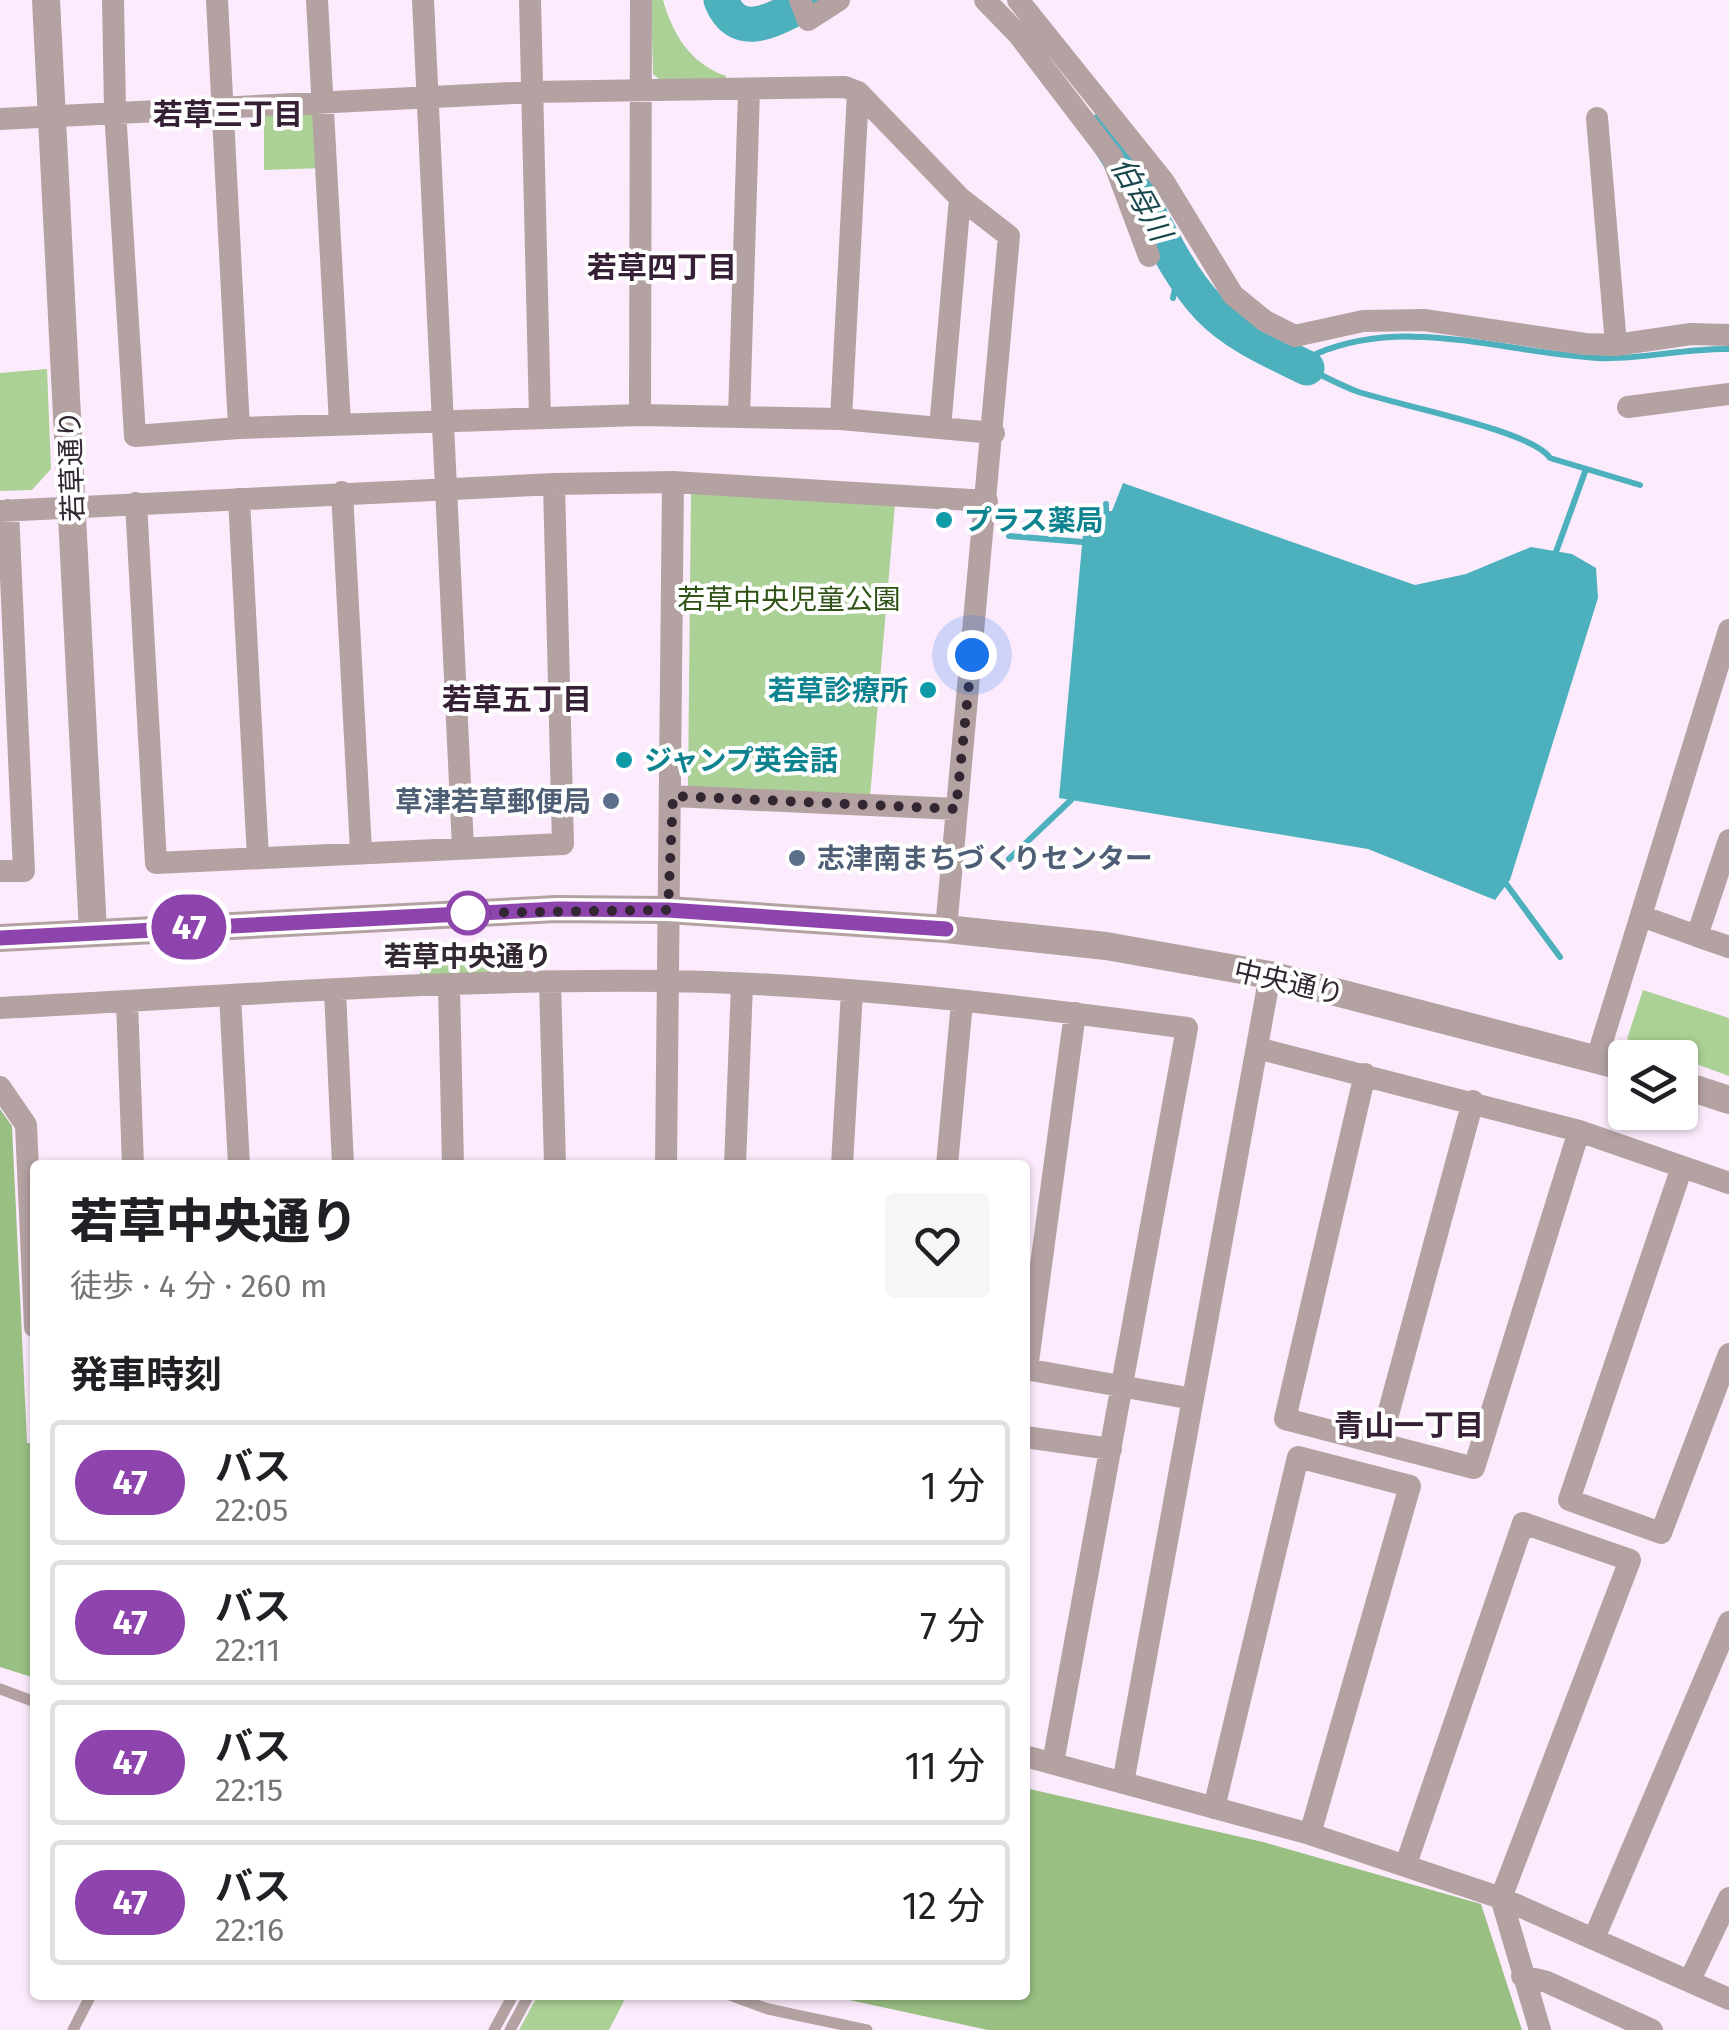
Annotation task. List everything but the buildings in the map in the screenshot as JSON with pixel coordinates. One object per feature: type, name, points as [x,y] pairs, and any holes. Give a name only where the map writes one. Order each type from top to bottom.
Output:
[{"type":"street","name":"若草通り","points":[[46,0],[55,118],[93,932]]},
{"type":"street","points":[[113,0],[114,110],[134,436],[340,424],[640,416],[841,419],[994,433]]},
{"type":"street","points":[[217,0],[239,428]]},
{"type":"street","points":[[317,0],[340,424]]},
{"type":"street","points":[[423,0],[462,848]]},
{"type":"street","points":[[530,0],[540,418]]},
{"type":"street","points":[[640,0],[640,416]]},
{"type":"street","points":[[802,7],[808,20],[839,0]]},
{"type":"street","points":[[984,0],[1018,34],[1112,158],[1149,256]]},
{"type":"street","points":[[1018,0],[1164,182],[1233,295],[1265,321],[1295,336],[1363,322],[1424,320],[1549,341],[1616,345],[1691,334],[1729,335]]},
{"type":"street","points":[[0,119],[55,118],[114,110],[641,88],[749,91],[845,87],[858,92],[960,198],[1009,236],[946,929]]},
{"type":"street","points":[[739,417],[749,91]]},
{"type":"street","points":[[841,419],[858,92]]},
{"type":"street","points":[[1597,118],[1616,345]]},
{"type":"street","points":[[940,428],[960,198]]},
{"type":"street","points":[[1628,407],[1729,394]]},
{"type":"street","points":[[0,871],[24,870],[4,511],[342,492],[673,482],[987,501]]},
{"type":"street","points":[[666,1160],[673,796],[673,482]]},
{"type":"street","points":[[136,503],[156,863],[563,844],[554,484]]},
{"type":"street","points":[[342,492],[360,852]]},
{"type":"street","points":[[239,499],[258,858]]},
{"type":"street","points":[[1598,1058],[1729,630]]},
{"type":"street","points":[[673,796],[956,809]]},
{"type":"street","points":[[1697,936],[1729,840]]},
{"type":"street","name":"中央通り","points":[[0,938],[557,909],[668,910],[946,929],[1106,946],[1270,975],[1608,1061]]},
{"type":"street","points":[[1641,916],[1729,947]]},
{"type":"street","points":[[1123,1782],[1270,975]]},
{"type":"street","points":[[0,1008],[550,982],[667,981],[852,991],[1187,1028],[1053,1763]]},
{"type":"street","points":[[550,982],[555,1160]]},
{"type":"street","points":[[735,1160],[742,985]]},
{"type":"street","points":[[448,987],[453,1160]]},
{"type":"street","points":[[335,991],[343,1160]]},
{"type":"street","points":[[842,1160],[852,991]]},
{"type":"street","points":[[230,995],[239,1160]]},
{"type":"street","points":[[127,1002],[134,1160]]},
{"type":"street","points":[[947,1160],[962,1002]]},
{"type":"street","points":[[1030,1341],[1076,1013]]},
{"type":"street","points":[[1257,1048],[1580,1131],[1729,1183]]},
{"type":"street","points":[[1365,1074],[1285,1419],[1474,1468],[1580,1131]]},
{"type":"street","points":[[0,1088],[26,1124],[30,1214]]},
{"type":"street","points":[[1698,1090],[1729,1100]]},
{"type":"street","points":[[1380,1444],[1474,1101]]},
{"type":"street","points":[[1682,1166],[1568,1500],[1661,1533],[1729,1354]]},
{"type":"street","points":[[1030,1370],[1122,1383],[1193,1400]]},
{"type":"street","points":[[1030,1438],[1110,1449]]},
{"type":"street","points":[[1214,1808],[1298,1458],[1410,1486],[1310,1834]]},
{"type":"street","points":[[1406,1864],[1523,1523],[1630,1560],[1501,1898],[1540,2030]]},
{"type":"street","points":[[1595,1936],[1729,1622]]},
{"type":"street","points":[[1030,1757],[1406,1864],[1595,1936],[1729,1999]]},
{"type":"street","points":[[1690,1980],[1729,1898]]},
{"type":"street","points":[[1522,1976],[1548,1982],[1643,2028]]},
{"type":"lane","points":[[0,1689],[30,1700]]},
{"type":"lane","points":[[72,2030],[88,2000]]},
{"type":"lane","points":[[494,2030],[510,2000]]},
{"type":"lane","points":[[510,2030],[526,2000]]},
{"type":"lane","points":[[744,2000],[867,2030]]},
{"type":"green space","points":[[651,0],[663,0],[685,46],[702,64],[726,76],[726,82],[661,81],[653,74]]},
{"type":"green space","points":[[321,105],[324,168],[264,170],[264,106]]},
{"type":"green space","points":[[47,369],[51,469],[32,490],[0,491],[0,373]]},
{"type":"green space","name":"若草中央児童公園","points":[[691,492],[895,504],[870,797],[688,787]]},
{"type":"green space","points":[[522,939],[521,971],[420,978],[420,948]]},
{"type":"green space","points":[[1643,990],[1729,1018],[1729,1076],[1698,1065],[1698,1040],[1627,1039]]},
{"type":"green space","points":[[0,1109],[12,1126],[30,1443],[30,1676],[0,1667]]},
{"type":"green space","points":[[1030,1789],[1263,1842],[1481,1904],[1522,2030],[988,2030],[849,2000],[1030,2000]]},
{"type":"green space","points":[[535,2000],[624,2000],[609,2030],[519,2030]]},
{"type":"water","points":[[1123,483],[1415,585],[1466,574],[1531,547],[1572,554],[1596,568],[1598,598],[1510,880],[1495,900],[1368,849],[1059,798],[1085,512],[1112,511]]},
{"type":"waterway","name":"伯母川","points":[[721,0],[738,22],[750,24],[774,19],[812,0]]},
{"type":"waterway","name":"伯母川","points":[[1101,131],[1179,268],[1209,308],[1243,335],[1307,368]]},
{"type":"waterway","points":[[1173,298],[1179,271]]},
{"type":"waterway","points":[[1640,485],[1550,458],[1538,448],[1491,428],[1356,391],[1307,368],[1316,354],[1385,337],[1456,340],[1598,358],[1729,349]]},
{"type":"waterway","points":[[1556,552],[1586,469]]},
{"type":"waterway","points":[[1106,504],[1106,511]]},
{"type":"waterway","points":[[1009,536],[1082,542]]},
{"type":"waterway","points":[[1009,859],[1071,800]]},
{"type":"waterway","points":[[1507,885],[1560,957]]},
{"type":"bus line","name":"47","points":[[0,938],[557,909],[668,910],[946,929]]},
{"type":"place","name":"プラス薬局","points":[[944,520]]},
{"type":"place","name":"若草診療所","points":[[928,690]]},
{"type":"place","name":"ジャンプ英会話","points":[[624,760]]},
{"type":"place","name":"草津若草郵便局","points":[[611,801]]},
{"type":"place","name":"志津南まちづくりセンター","points":[[797,858]]},
{"type":"place","name":"若草中央通り","points":[[468,913]]},
{"type":"district","name":"若草三丁目","points":[[228,115]]},
{"type":"district","name":"若草四丁目","points":[[662,268]]},
{"type":"district","name":"若草五丁目","points":[[517,700]]},
{"type":"district","name":"青山一丁目","points":[[1409,1426]]},
{"type":"route","points":[[468,913],[668,910],[673,796],[956,809],[972,655]]}]
